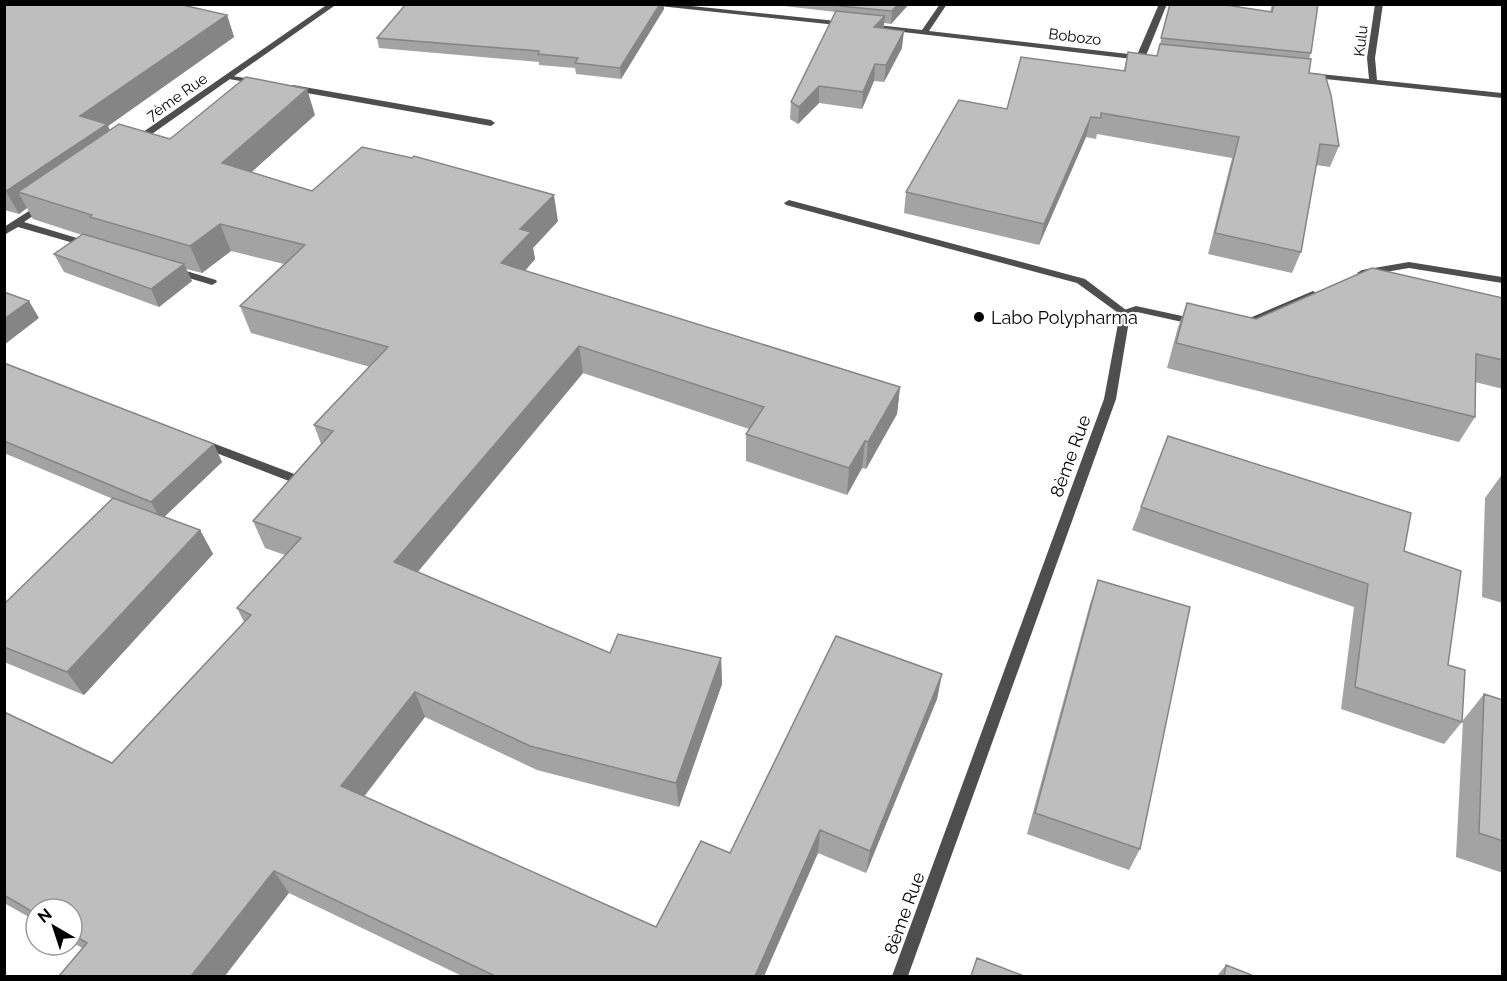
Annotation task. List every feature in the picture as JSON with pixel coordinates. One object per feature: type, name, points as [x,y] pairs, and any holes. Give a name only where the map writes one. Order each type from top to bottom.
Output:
[{"type":"street","name":"7ème Rue","points":[[123,150],[334,4]]},
{"type":"street","name":"Bobozo","points":[[644,4],[924,32],[1152,59]]},
{"type":"street","points":[[924,32],[944,4]]},
{"type":"street","points":[[1140,58],[1163,4]]},
{"type":"street","name":"Kulu","points":[[1373,81],[1371,58],[1379,4]]},
{"type":"street","points":[[1303,74],[1503,96]]},
{"type":"street","points":[[230,77],[264,83]]},
{"type":"street","points":[[286,87],[492,123]]},
{"type":"street","points":[[4,232],[55,197]]},
{"type":"street","points":[[789,203],[1081,281],[1125,313],[1136,309],[1204,322]]},
{"type":"street","points":[[16,223],[93,246]]},
{"type":"street","points":[[158,265],[212,282]]},
{"type":"street","points":[[1348,279],[1368,270],[1409,265],[1503,280]]},
{"type":"street","points":[[1225,322],[1246,323],[1328,288]]},
{"type":"street","name":"8ème Rue","points":[[900,976],[1110,399],[1125,313]]},
{"type":"street","points":[[193,440],[293,478]]},
{"type":"building","points":[[4,4],[178,4],[227,15],[80,116],[107,124],[6,191],[4,190]]},
{"type":"building","points":[[406,4],[660,4],[620,68],[575,63],[578,58],[538,54],[539,51],[377,38]]},
{"type":"building","points":[[841,4],[898,4],[892,11],[840,6]]},
{"type":"building","points":[[1170,4],[1219,4],[1272,12],[1274,4],[1318,4],[1311,53],[1161,38]]},
{"type":"building","points":[[836,11],[885,16],[874,27],[904,31],[886,65],[875,64],[863,92],[819,86],[799,107],[791,102]]},
{"type":"building","points":[[1160,44],[1311,59],[1309,73],[1325,75],[1331,95],[1339,146],[1320,144],[1301,252],[1215,233],[1239,137],[1101,113],[1101,118],[1091,117],[1044,224],[906,192],[959,100],[1007,109],[1021,57],[1125,71],[1128,52],[1157,56]]},
{"type":"building","points":[[246,77],[307,89],[222,163],[312,191],[362,147],[412,158],[414,156],[554,195],[520,229],[531,232],[501,263],[900,387],[868,442],[865,441],[849,468],[746,434],[764,407],[579,346],[394,562],[610,653],[618,634],[721,658],[676,783],[530,746],[415,692],[341,786],[656,927],[701,841],[730,853],[836,636],[942,674],[870,851],[820,830],[755,976],[495,976],[274,871],[191,976],[59,976],[75,957],[84,957],[84,947],[87,943],[84,941],[84,897],[24,897],[24,907],[4,895],[4,712],[112,763],[251,615],[237,608],[301,538],[253,521],[333,431],[314,425],[388,347],[240,306],[305,245],[220,224],[190,246],[90,217],[92,215],[18,192],[119,124],[170,139]]},
{"type":"building","points":[[83,234],[184,264],[151,289],[54,254]]},
{"type":"building","points":[[1372,268],[1503,298],[1503,360],[1476,354],[1475,417],[1176,343],[1187,303],[1256,319]]},
{"type":"building","points":[[4,292],[29,301],[4,319]]},
{"type":"building","points":[[4,363],[214,444],[151,502],[4,441]]},
{"type":"building","points":[[1168,436],[1411,513],[1404,551],[1461,571],[1448,665],[1465,670],[1462,722],[1355,687],[1368,584],[1141,507]]},
{"type":"building","points":[[113,498],[200,530],[67,672],[4,647],[4,604]]},
{"type":"building","points":[[1098,580],[1190,607],[1140,849],[1035,813]]},
{"type":"building","points":[[1484,694],[1503,700],[1503,841],[1479,833]]},
{"type":"building","points":[[977,958],[1024,976],[971,976]]},
{"type":"building","points":[[1226,965],[1254,976],[1224,976]]},
{"type":"place","name":"Labo Polypharma","points":[[979,317]]}]
